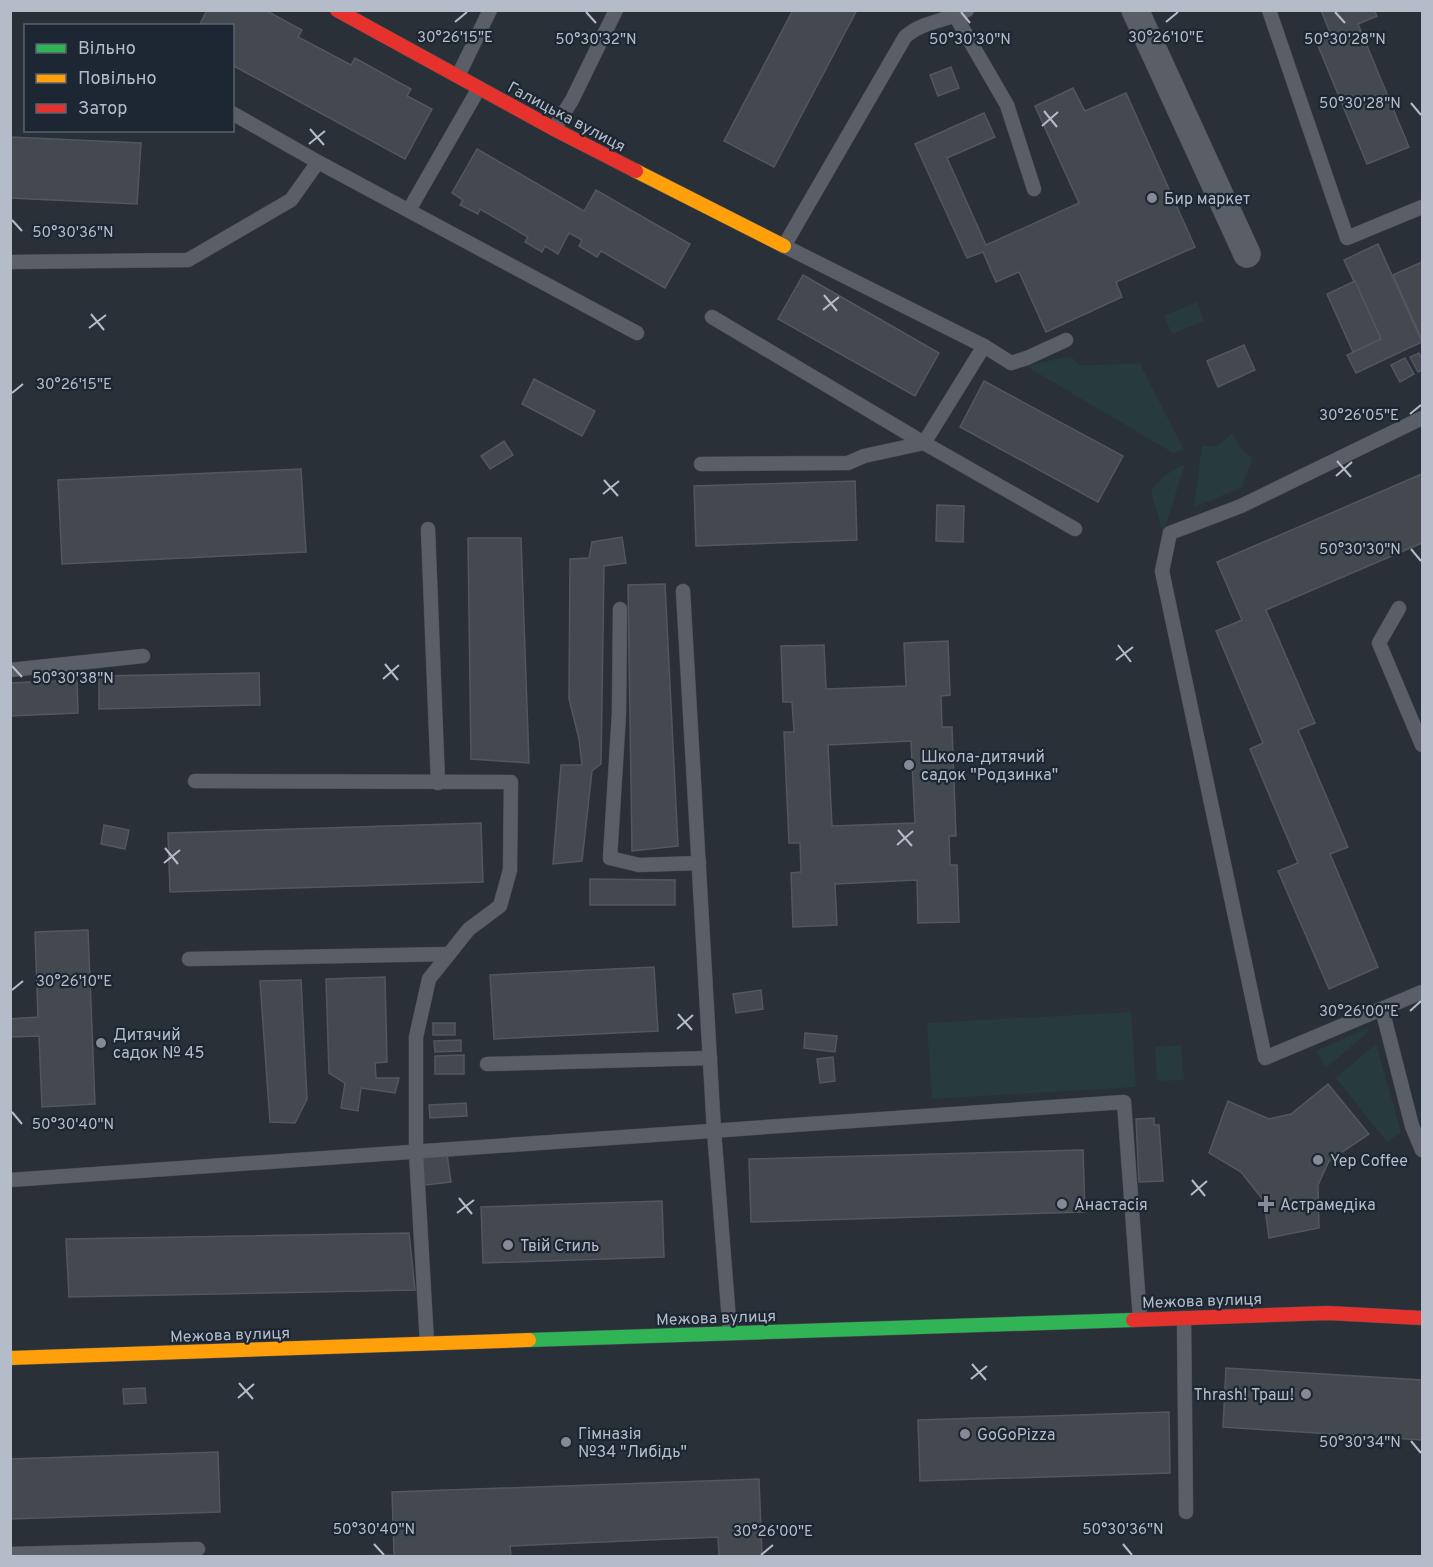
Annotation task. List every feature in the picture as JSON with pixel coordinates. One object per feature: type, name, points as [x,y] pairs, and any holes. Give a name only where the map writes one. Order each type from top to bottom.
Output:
[{"type":"street","name":"Галицька вулиця","points":[[337,10],[554,129],[784,246]]},
{"type":"street","points":[[1135,10],[1247,254]]},
{"type":"street","name":"Межова вулиця","points":[[10,1358],[1328,1313],[1422,1318]]},
{"type":"lane","points":[[458,76],[490,10]]},
{"type":"lane","points":[[554,129],[572,100],[616,10]]},
{"type":"lane","points":[[1269,10],[1347,238],[1422,207]]},
{"type":"lane","points":[[1034,189],[1006,105],[962,14],[912,30],[905,37],[784,246],[984,346],[1011,363],[1066,340]]},
{"type":"lane","points":[[409,210],[479,87]]},
{"type":"lane","points":[[234,114],[318,162],[637,333]]},
{"type":"lane","points":[[10,262],[188,260],[291,200],[318,162]]},
{"type":"lane","points":[[712,317],[924,443],[1075,529]]},
{"type":"lane","points":[[701,464],[848,463],[864,456],[924,443],[984,346]]},
{"type":"lane","points":[[1422,418],[1241,506],[1170,533],[1162,571],[1265,1058],[1422,992]]},
{"type":"lane","points":[[428,529],[438,783]]},
{"type":"lane","points":[[683,591],[714,1131],[730,1333]]},
{"type":"lane","points":[[1399,608],[1379,643],[1422,745]]},
{"type":"lane","points":[[620,609],[619,713],[610,858],[639,865],[699,863]]},
{"type":"lane","points":[[10,670],[142,656]]},
{"type":"lane","points":[[195,781],[512,782],[510,870],[500,906],[469,929],[429,979],[416,1037],[416,1152],[427,1343]]},
{"type":"lane","points":[[189,959],[449,954]]},
{"type":"lane","points":[[1382,1009],[1412,1126],[1422,1150]]},
{"type":"lane","points":[[487,1064],[710,1058]]},
{"type":"lane","points":[[10,1180],[1124,1102],[1140,1319]]},
{"type":"lane","points":[[1184,1318],[1186,1512]]},
{"type":"lane","points":[[10,1554],[198,1549]]},
{"type":"green space","points":[[1197,302],[1204,321],[1172,334],[1164,316]]},
{"type":"green space","points":[[1070,356],[1080,365],[1140,364],[1184,450],[1173,453],[1026,366]]},
{"type":"green space","points":[[1232,434],[1243,451],[1253,458],[1243,487],[1194,507],[1202,446],[1217,446]]},
{"type":"green space","points":[[1185,464],[1163,534],[1151,491],[1166,475]]},
{"type":"green space","points":[[1131,1012],[1136,1087],[932,1099],[927,1023]]},
{"type":"green space","points":[[1367,1028],[1369,1031],[1326,1068],[1316,1051]]},
{"type":"green space","points":[[1376,1044],[1401,1132],[1387,1142],[1336,1078]]},
{"type":"green space","points":[[1181,1045],[1184,1080],[1157,1081],[1155,1047]]},
{"type":"building","points":[[207,10],[265,10],[302,30],[298,37],[351,65],[355,58],[411,89],[407,96],[432,109],[405,159],[234,66],[234,24],[200,24]]},
{"type":"building","points":[[793,10],[857,10],[774,167],[724,141]]},
{"type":"building","points":[[1321,10],[1374,10],[1377,16],[1358,24],[1409,147],[1367,164],[1316,41],[1331,35]]},
{"type":"building","points":[[951,67],[959,88],[938,96],[930,75]]},
{"type":"building","points":[[1073,88],[1085,111],[1126,93],[1195,247],[1116,282],[1122,297],[1046,332],[1019,272],[996,282],[983,252],[967,258],[915,144],[984,113],[995,137],[947,158],[986,245],[1079,203],[1035,106]]},
{"type":"building","points":[[10,137],[141,143],[137,204],[10,198]]},
{"type":"building","points":[[477,149],[584,211],[596,190],[690,244],[665,288],[601,251],[597,257],[579,246],[582,240],[569,233],[558,254],[545,246],[542,252],[525,242],[528,237],[480,209],[478,214],[460,205],[463,200],[452,193]]},
{"type":"building","points":[[1378,244],[1422,342],[1356,373],[1347,355],[1381,339],[1344,260]]},
{"type":"building","points":[[1422,262],[1422,340],[1393,275]]},
{"type":"building","points":[[803,275],[939,353],[915,396],[778,319]]},
{"type":"building","points":[[1355,281],[1381,339],[1353,352],[1327,294]]},
{"type":"building","points":[[1244,345],[1255,370],[1218,387],[1207,361]]},
{"type":"building","points":[[1419,353],[1422,359],[1422,370],[1418,372],[1410,357]]},
{"type":"building","points":[[1405,358],[1414,374],[1400,382],[1391,365]]},
{"type":"building","points":[[534,379],[595,411],[582,436],[522,404]]},
{"type":"building","points":[[984,381],[1123,456],[1098,502],[960,427]]},
{"type":"building","points":[[504,441],[513,455],[490,469],[481,456]]},
{"type":"building","points":[[301,469],[306,552],[62,564],[58,480]]},
{"type":"building","points":[[1422,474],[1422,543],[1266,610],[1315,723],[1298,730],[1348,847],[1330,854],[1378,967],[1329,989],[1278,871],[1298,863],[1250,749],[1263,743],[1216,631],[1242,620],[1217,562]]},
{"type":"building","points":[[855,481],[857,540],[696,546],[694,486]]},
{"type":"building","points":[[937,505],[964,506],[963,542],[936,541]]},
{"type":"building","points":[[622,537],[626,563],[604,566],[601,764],[592,771],[582,861],[553,864],[561,765],[582,765],[579,739],[569,699],[570,559],[589,558],[592,542]]},
{"type":"building","points":[[468,538],[521,538],[529,763],[471,759]]},
{"type":"building","points":[[665,584],[678,846],[632,851],[628,585]]},
{"type":"building","points":[[948,641],[950,695],[941,696],[942,727],[952,727],[956,836],[949,836],[950,865],[957,865],[959,922],[918,923],[917,880],[835,884],[837,925],[793,927],[791,873],[801,872],[800,843],[789,843],[784,732],[794,732],[792,702],[783,702],[781,646],[824,645],[826,689],[906,686],[904,643]],"holes":[[[911,741],[915,823],[832,826],[828,745]]]},
{"type":"building","points":[[259,673],[260,705],[99,709],[99,676]]},
{"type":"building","points":[[77,680],[78,713],[10,716],[10,683]]},
{"type":"building","points":[[481,823],[483,882],[170,892],[168,833]]},
{"type":"building","points":[[104,825],[129,830],[125,849],[101,844]]},
{"type":"building","points":[[590,879],[675,880],[675,905],[590,905]]},
{"type":"building","points":[[88,930],[95,1104],[42,1107],[39,1036],[10,1037],[10,1019],[38,1017],[35,932]]},
{"type":"building","points":[[654,967],[658,1031],[494,1039],[490,975]]},
{"type":"building","points":[[385,977],[387,1062],[375,1063],[376,1078],[399,1078],[395,1093],[361,1088],[358,1111],[341,1108],[345,1083],[329,1073],[326,979]]},
{"type":"building","points":[[301,980],[307,1099],[295,1123],[270,1122],[260,981]]},
{"type":"building","points":[[761,990],[763,1009],[736,1013],[733,994]]},
{"type":"building","points":[[433,1023],[455,1023],[455,1035],[433,1035]]},
{"type":"building","points":[[805,1033],[837,1036],[835,1052],[804,1048]]},
{"type":"building","points":[[461,1040],[461,1051],[435,1052],[434,1041]]},
{"type":"building","points":[[464,1055],[464,1074],[435,1074],[435,1056]]},
{"type":"building","points":[[833,1057],[835,1081],[820,1083],[817,1059]]},
{"type":"building","points":[[1328,1084],[1369,1134],[1329,1161],[1318,1185],[1319,1228],[1269,1238],[1264,1201],[1241,1172],[1209,1153],[1228,1101],[1269,1119],[1291,1114]]},
{"type":"building","points":[[466,1103],[467,1116],[430,1118],[429,1105]]},
{"type":"building","points":[[1154,1118],[1154,1125],[1159,1125],[1163,1181],[1139,1182],[1136,1119]]},
{"type":"building","points":[[1083,1150],[1085,1212],[751,1222],[749,1159]]},
{"type":"building","points":[[447,1154],[451,1182],[425,1185],[422,1157]]},
{"type":"building","points":[[662,1201],[664,1257],[483,1263],[481,1207]]},
{"type":"building","points":[[409,1233],[415,1290],[69,1297],[66,1239]]},
{"type":"building","points":[[1226,1368],[1422,1380],[1422,1440],[1223,1427]]},
{"type":"building","points":[[145,1388],[146,1403],[124,1404],[123,1389]]},
{"type":"building","points":[[1169,1412],[1170,1473],[920,1481],[918,1420]]},
{"type":"building","points":[[218,1452],[220,1512],[10,1519],[10,1459]]},
{"type":"building","points":[[759,1479],[762,1556],[719,1556],[718,1537],[510,1546],[511,1556],[357,1556],[394,1555],[392,1492]]},
{"type":"traffic: fast","points":[[529,1340],[1133,1320]]},
{"type":"traffic: slow","points":[[636,171],[784,246]]},
{"type":"traffic: slow","points":[[10,1358],[529,1340]]},
{"type":"traffic: jam","points":[[337,10],[554,129],[636,171]]},
{"type":"traffic: jam","points":[[1133,1320],[1328,1313],[1422,1318]]},
{"type":"place","name":"Бир маркет","points":[[1152,198]]},
{"type":"place","name":"Школа-дитячий садок \"Родзинка\"","points":[[909,765]]},
{"type":"place","name":"Дитячий садок № 45","points":[[101,1043]]},
{"type":"place","name":"Yep Coffee","points":[[1318,1160]]},
{"type":"place","name":"Анастасія","points":[[1062,1204]]},
{"type":"place","name":"Астрамедіка","points":[[1266,1204]]},
{"type":"place","name":"Твій Стиль","points":[[508,1245]]},
{"type":"place","name":"Thrash! Траш!","points":[[1306,1394]]},
{"type":"place","name":"GoGoPizza","points":[[965,1434]]},
{"type":"place","name":"Гімназія №34 \"Либідь\"","points":[[566,1442]]}]
